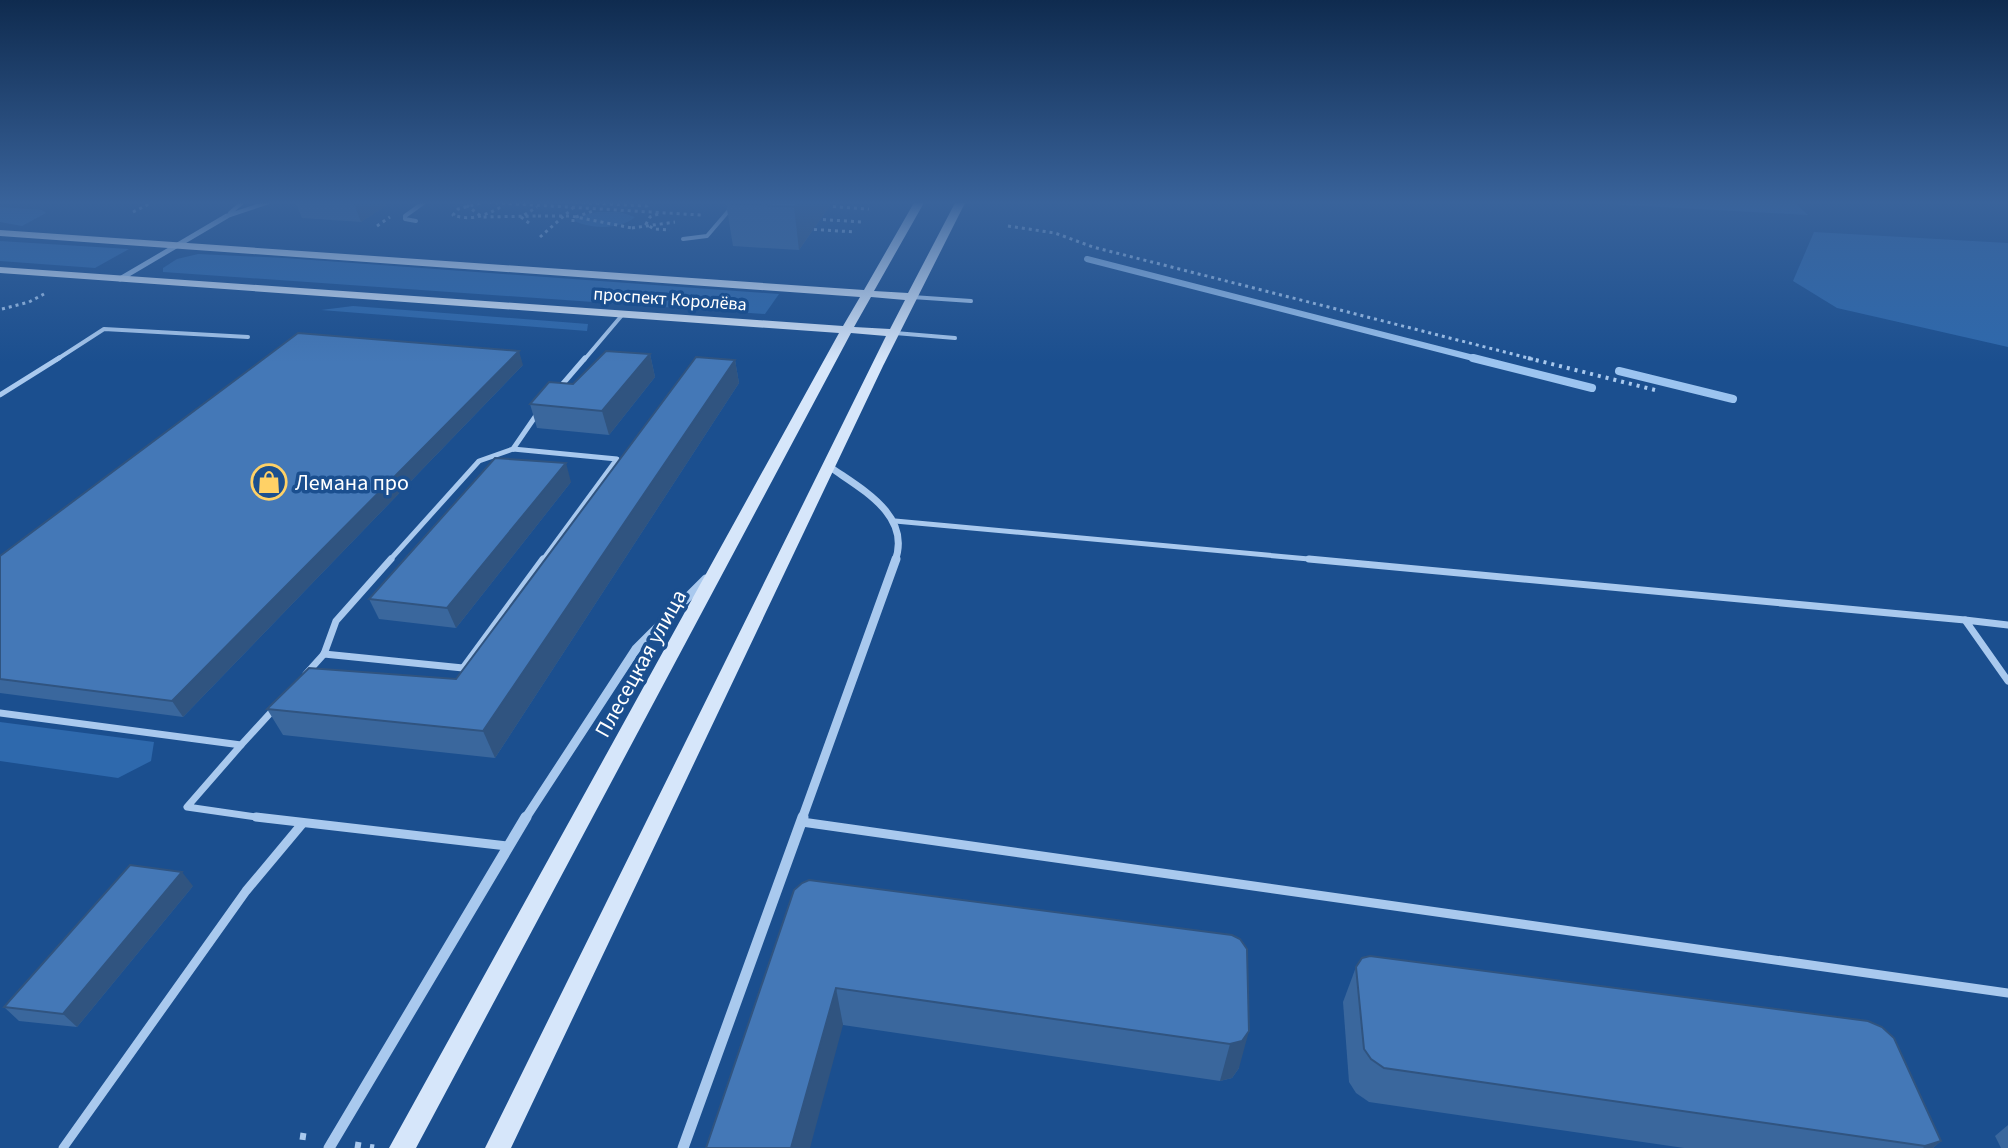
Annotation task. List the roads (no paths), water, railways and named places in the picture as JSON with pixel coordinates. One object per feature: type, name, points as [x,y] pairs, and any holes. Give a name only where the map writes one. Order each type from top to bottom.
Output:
[{"type":"main road","name":"проспект Королёва","points":[[312,255],[912,297]]},
{"type":"main road","name":"Плесецкая улица","points":[[402,1148],[889,255]]},
{"type":"main road","points":[[498,1148],[934,255]]},
{"type":"main road","name":"проспект Королёва","points":[[0,270],[895,333]]},
{"type":"street","points":[[120,279],[161,255]]},
{"type":"street","points":[[683,1148],[898,554],[895,521],[880,503],[830,467]]},
{"type":"street","points":[[329,1148],[507,846],[636,649],[723,561]]},
{"type":"lane","name":"проспект Королёва","points":[[912,297],[971,301]]},
{"type":"lane","points":[[554,394],[623,314]]},
{"type":"lane","points":[[0,395],[104,329],[248,337]]},
{"type":"lane","name":"проспект Королёва","points":[[895,333],[955,338]]},
{"type":"lane","points":[[513,449],[526,426],[545,405]]},
{"type":"lane","points":[[294,686],[324,654],[336,621],[479,461],[513,449],[617,459],[463,668],[324,654]]},
{"type":"lane","points":[[895,521],[2008,625]]},
{"type":"lane","points":[[1965,620],[2008,681]]},
{"type":"lane","points":[[285,697],[187,807],[302,824],[507,846]]},
{"type":"lane","points":[[0,713],[241,745]]},
{"type":"lane","points":[[802,822],[2008,993]]},
{"type":"lane","points":[[63,1148],[246,891],[302,824]]},
{"type":"waterway","points":[[1087,259],[1481,360]]},
{"type":"waterway","points":[[1473,358],[1592,388]]},
{"type":"waterway","points":[[1619,371],[1733,399]]},
{"type":"place","name":"Лемана про","points":[[269,482]]}]
